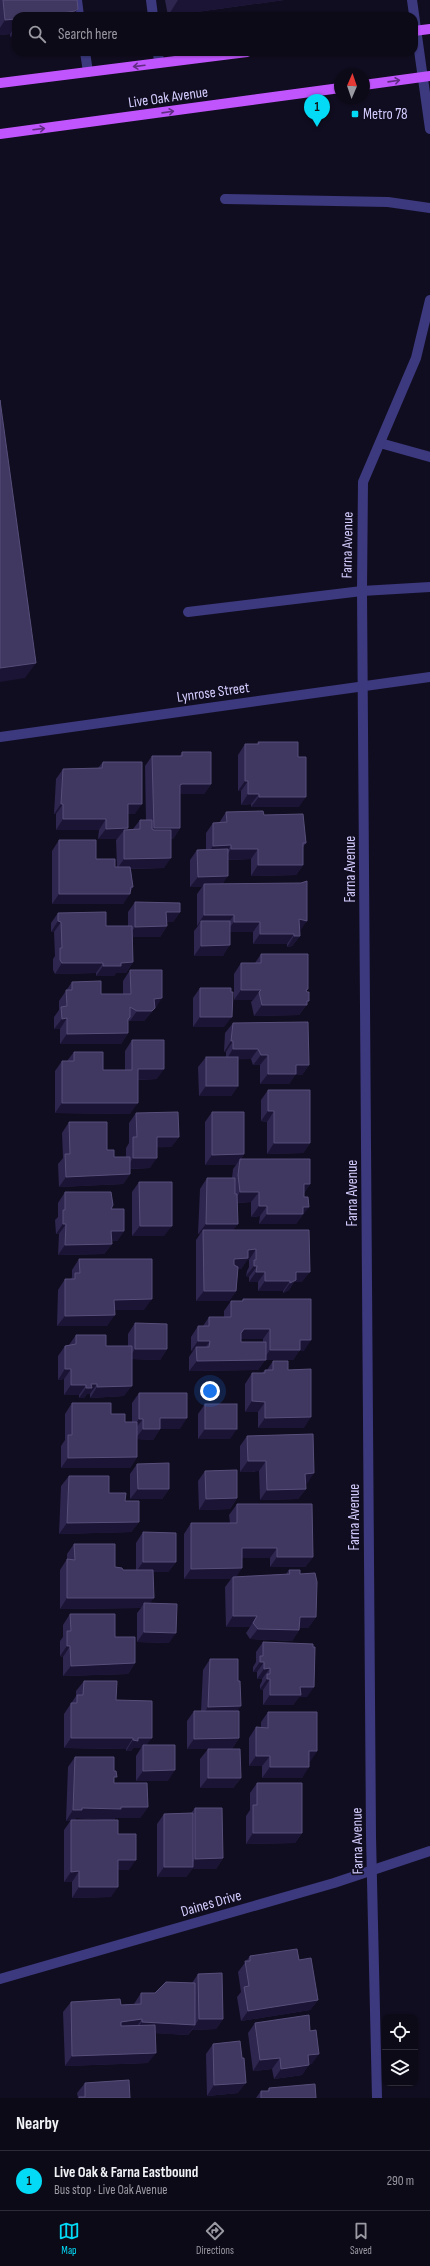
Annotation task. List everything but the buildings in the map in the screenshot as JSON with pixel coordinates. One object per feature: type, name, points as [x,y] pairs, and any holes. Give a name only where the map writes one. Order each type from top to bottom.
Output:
[{"type":"main road","points":[[418,31],[430,29]]},
{"type":"main road","points":[[0,83],[215,56]]},
{"type":"main road","points":[[370,84],[427,76]]},
{"type":"main road","name":"Live Oak Avenue","points":[[0,134],[334,89]]},
{"type":"street","points":[[77,0],[78,12]]},
{"type":"street","points":[[151,0],[152,12]]},
{"type":"street","points":[[412,0],[414,12]]},
{"type":"street","points":[[418,39],[427,76],[430,129]]},
{"type":"street","points":[[86,56],[88,72]]},
{"type":"street","points":[[158,56],[159,63]]},
{"type":"street","points":[[225,199],[388,202],[430,208]]},
{"type":"street","name":"Farna Avenue","points":[[377,2098],[372,1872],[362,591],[363,482],[416,358],[430,300]]},
{"type":"street","points":[[380,443],[430,457]]},
{"type":"street","points":[[188,612],[362,591],[430,587]]},
{"type":"street","name":"Lynrose Street","points":[[0,737],[430,677]]},
{"type":"street","name":"Daines Drive","points":[[0,1979],[372,1872],[430,1851]]},
{"type":"place","name":"Metro 78","points":[[355,114]]},
{"type":"place","name":"Live Oak & Farna Eastbound","points":[[317,127]]}]
